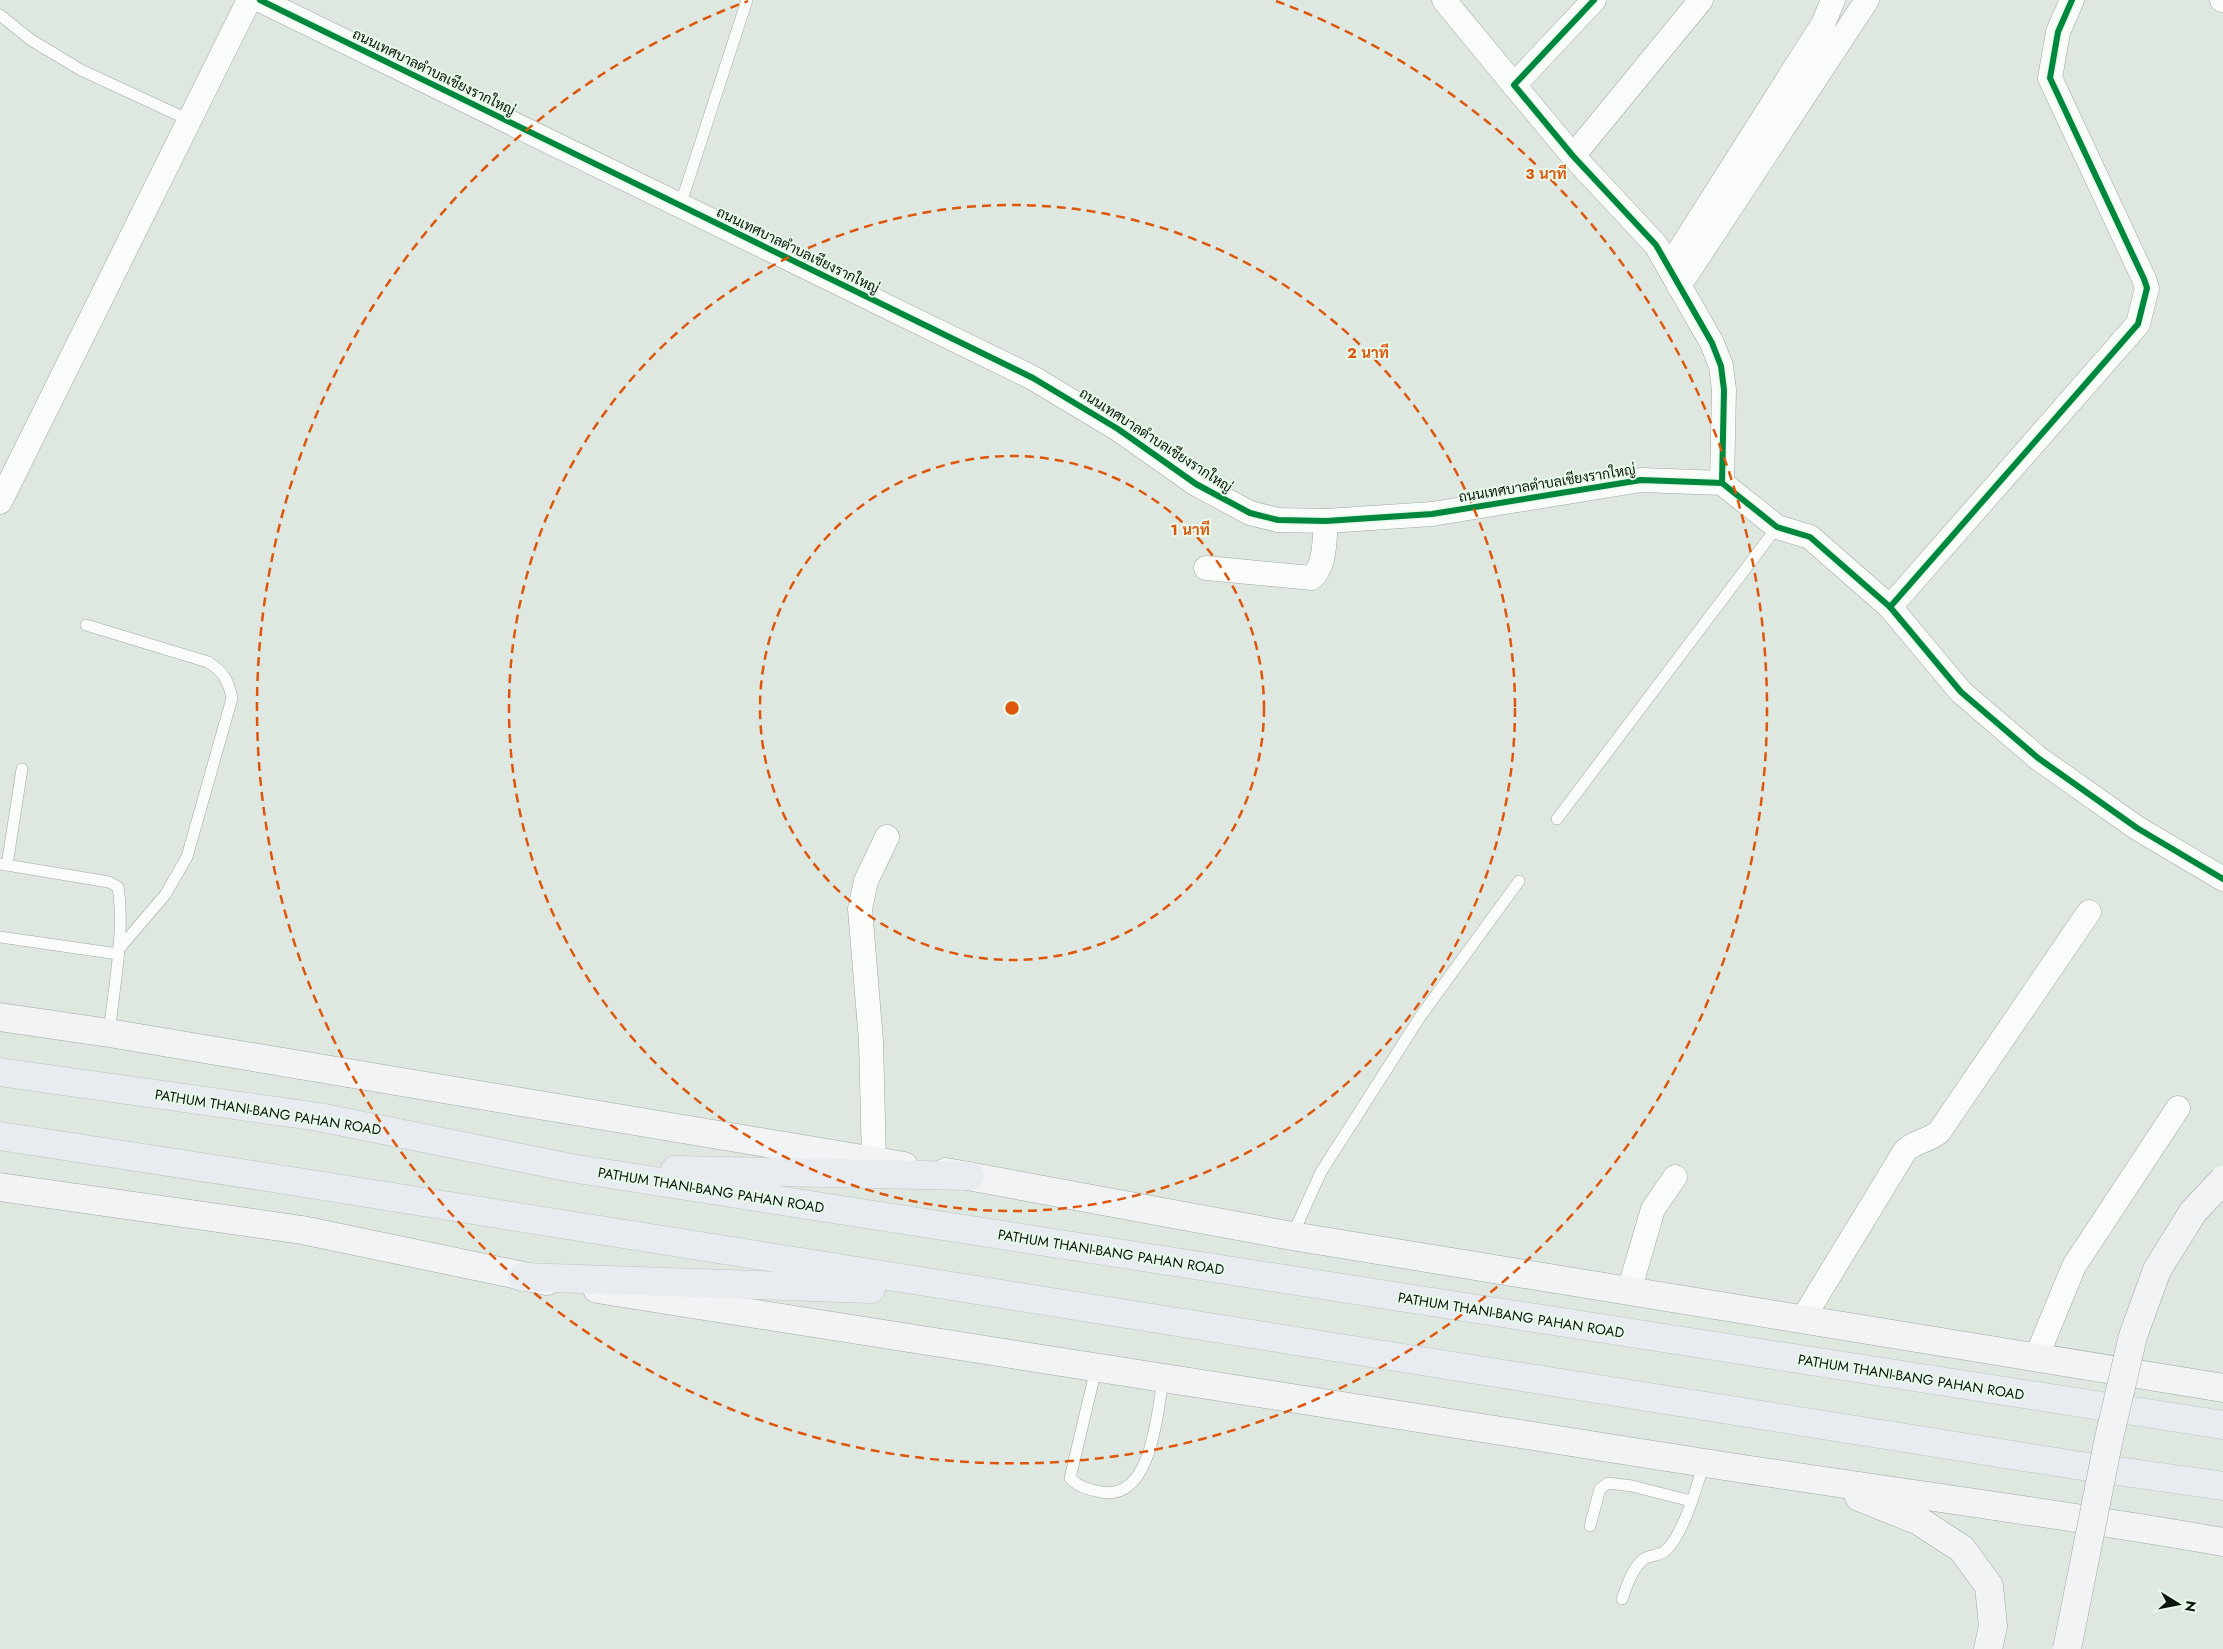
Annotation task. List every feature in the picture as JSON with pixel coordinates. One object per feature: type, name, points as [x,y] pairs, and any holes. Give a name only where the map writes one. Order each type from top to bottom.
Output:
[{"type":"main road","points":[[0,1017],[109,1033],[970,1176],[1292,1236],[2223,1388]]},
{"type":"main road","name":"PATHUM THANI-BANG PAHAN ROAD","points":[[0,1072],[319,1117],[571,1168],[2223,1425]]},
{"type":"main road","points":[[0,1136],[2223,1486]]},
{"type":"main road","points":[[571,1168],[970,1176]]},
{"type":"main road","points":[[2067,1649],[2109,1438],[2133,1336],[2157,1270],[2193,1212],[2223,1180]]},
{"type":"main road","points":[[0,1187],[302,1230],[522,1277],[1164,1380],[1784,1476],[2120,1524],[2223,1542]]},
{"type":"main road","points":[[522,1277],[990,1293]]},
{"type":"main road","points":[[1784,1476],[1851,1494],[1919,1521],[1962,1549],[1989,1586],[1993,1626],[1988,1649]]},
{"type":"street","points":[[0,502],[249,0]]},
{"type":"street","name":"ถนนเทศบาลตำบลเชียงรากใหญ่","points":[[260,0],[1033,378],[1118,429],[1196,484],[1250,513],[1278,520],[1326,521],[1432,514],[1641,480],[1722,483]]},
{"type":"street","points":[[1514,85],[1594,0]]},
{"type":"street","points":[[1573,156],[1701,0]]},
{"type":"street","points":[[1674,276],[1823,24],[1833,0]]},
{"type":"street","points":[[1674,276],[1867,0]]},
{"type":"street","points":[[1890,607],[2138,324],[2147,288],[2144,279],[2050,78],[2058,32],[2072,0]]},
{"type":"street","points":[[1449,2],[1573,156],[1656,245],[1674,276],[1712,344],[1721,366],[1724,390],[1722,483],[1777,527],[1810,537],[1890,607],[1961,692],[2038,758],[2137,828],[2223,880]]},
{"type":"street","points":[[1206,568],[1312,578],[1318,572],[1321,563],[1326,521]]},
{"type":"street","points":[[874,1161],[871,1041],[860,908],[866,881],[886,837]]},
{"type":"street","points":[[1802,1320],[1905,1151],[1911,1145],[1927,1140],[1939,1132],[2089,912]]},
{"type":"street","points":[[2036,1358],[2074,1266],[2178,1108]]},
{"type":"street","points":[[1629,1291],[1653,1209],[1675,1177]]},
{"type":"lane","points":[[680,206],[746,0]]},
{"type":"lane","points":[[0,15],[31,40],[81,70],[189,120]]},
{"type":"lane","points":[[1557,818],[1777,527]]},
{"type":"lane","points":[[86,625],[208,662],[221,670],[229,682],[232,698],[187,857],[165,895],[118,952]]},
{"type":"lane","points":[[22,769],[3,865],[109,882],[118,887],[120,898],[118,952],[109,1033]]},
{"type":"lane","points":[[1292,1236],[1321,1172],[1410,1033],[1519,881]]},
{"type":"lane","points":[[0,937],[118,952]]},
{"type":"lane","points":[[1096,1369],[1070,1478],[1082,1488],[1110,1493],[1128,1485],[1139,1475],[1150,1454],[1164,1380]]},
{"type":"lane","points":[[1622,1599],[1635,1570],[1645,1558],[1665,1551],[1674,1539],[1692,1501],[1704,1463]]},
{"type":"lane","points":[[1590,1526],[1600,1489],[1608,1483],[1632,1486],[1692,1501]]},
{"type":"cycle path","points":[[260,0],[1033,378],[1118,429],[1196,484],[1250,513],[1278,520],[1326,521],[1432,514],[1641,480],[1722,483],[1777,527],[1810,537],[1890,607],[1961,692],[2038,758],[2137,828],[2223,879]]},
{"type":"cycle path","points":[[1594,0],[1514,85],[1573,156],[1656,245],[1712,343],[1721,366],[1724,390],[1722,483]]},
{"type":"cycle path","points":[[1890,607],[2138,324],[2147,288],[2144,279],[2050,78],[2058,32],[2072,0]]}]
